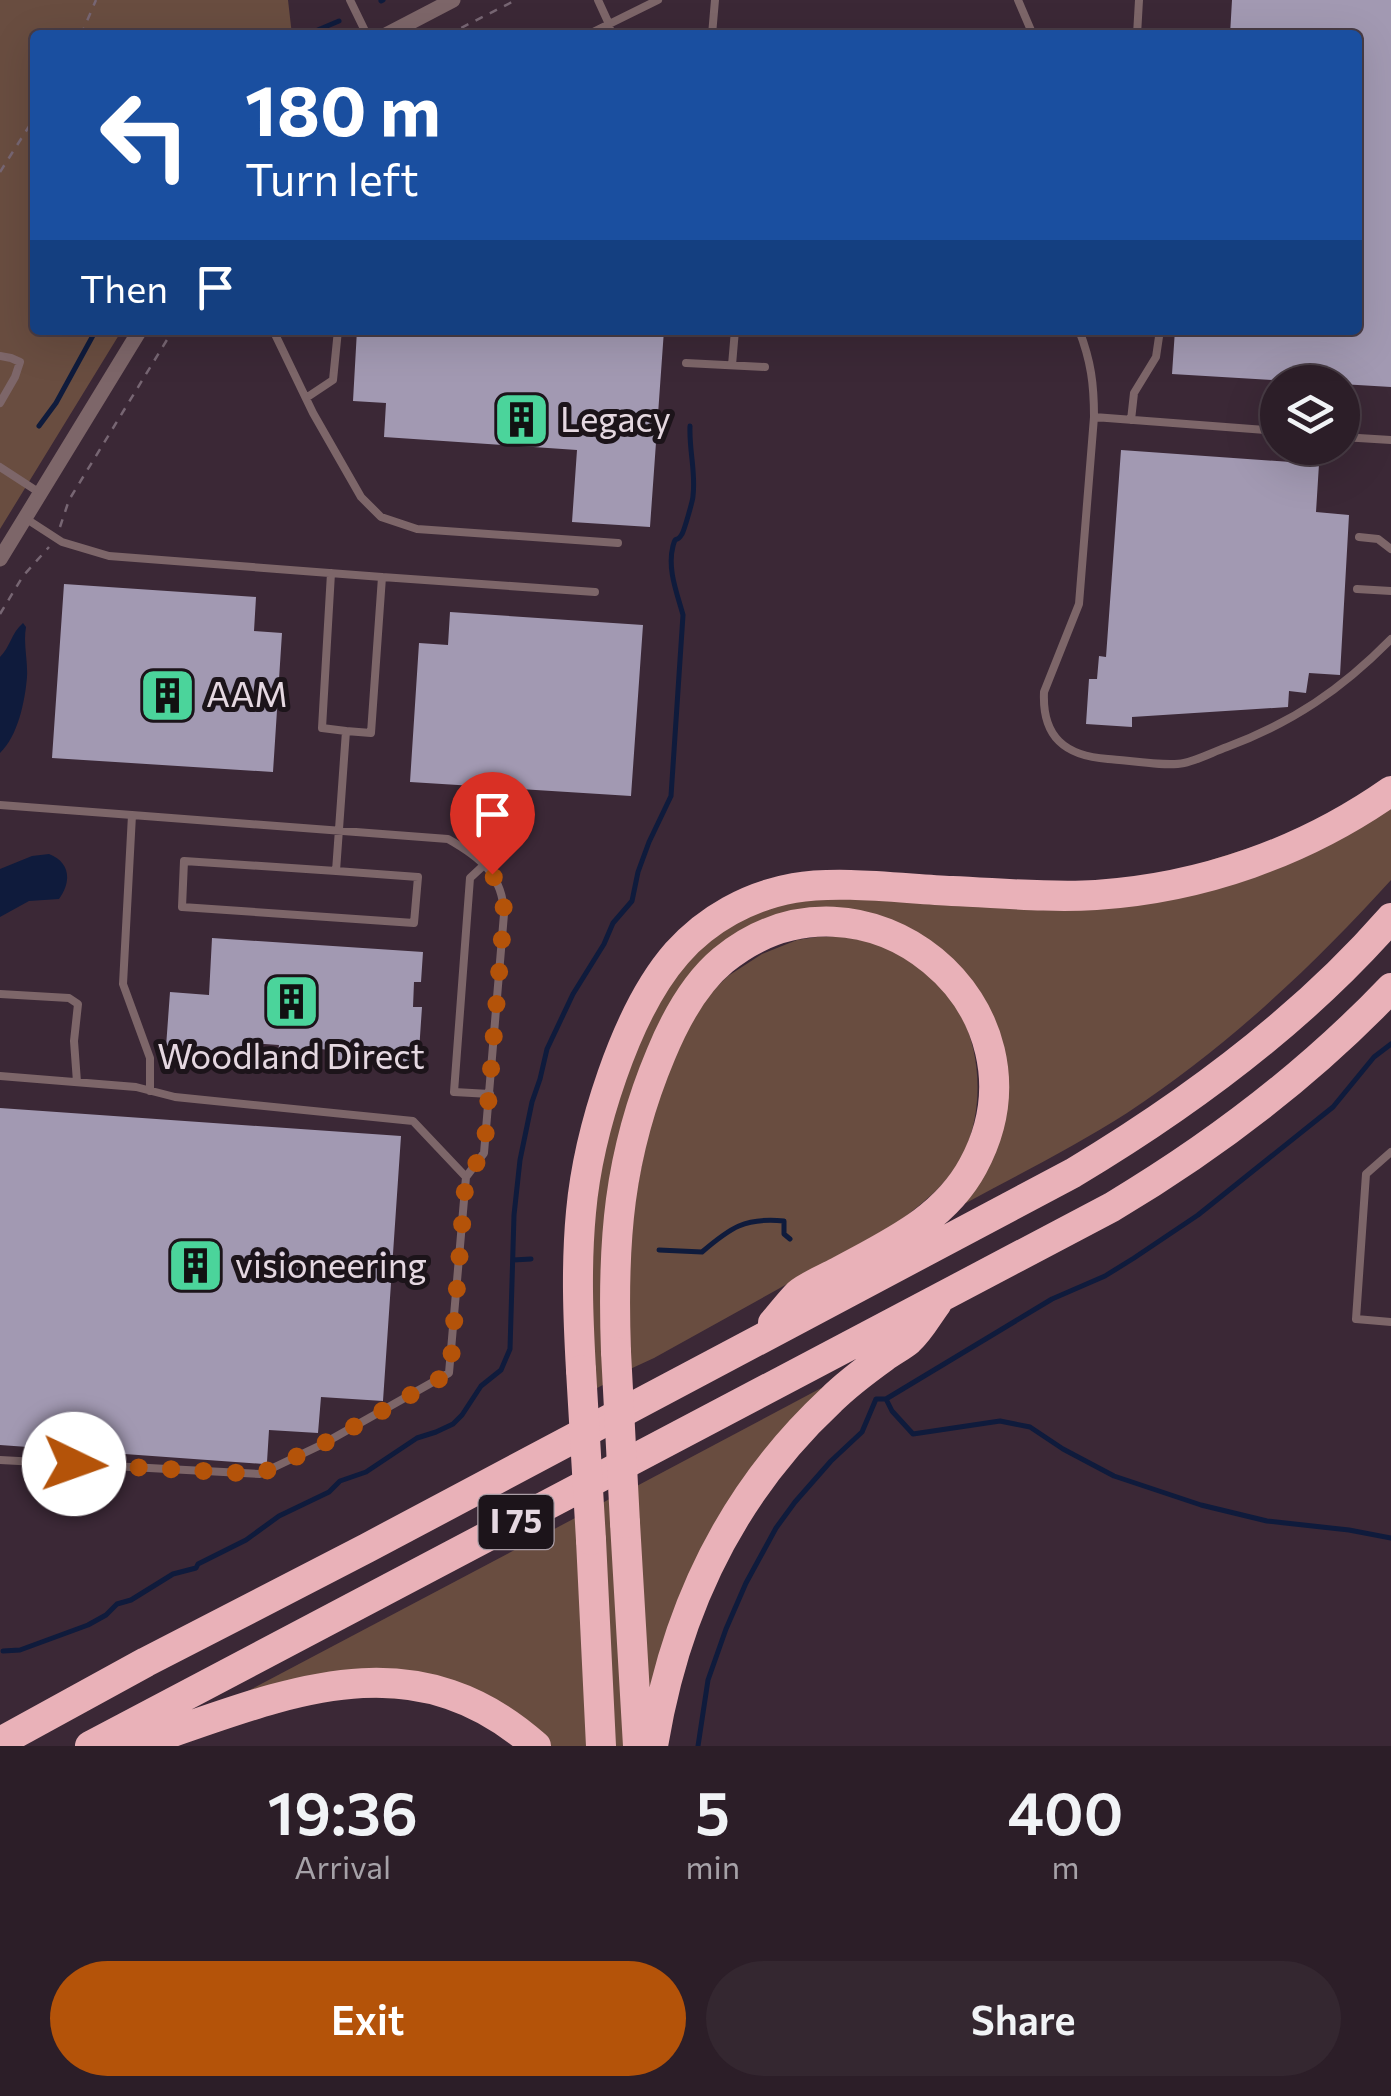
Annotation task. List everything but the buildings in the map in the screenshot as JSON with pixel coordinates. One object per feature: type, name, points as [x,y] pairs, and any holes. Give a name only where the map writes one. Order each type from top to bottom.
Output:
[{"type":"highway","points":[[600,1746],[577,1279],[580,1227],[586,1174],[602,1108],[623,1049],[651,992],[677,953],[728,911],[770,894],[816,886],[1062,896],[1131,892],[1200,880],[1268,858],[1332,828],[1391,792]]},
{"type":"highway","name":"I 75","points":[[0,1742],[1074,1173],[1204,1088],[1285,1023],[1391,918]]},
{"type":"highway","points":[[638,1746],[614,1293],[616,1226],[626,1162],[654,1070],[681,1012],[707,976],[722,961],[766,935],[800,924],[862,925],[900,938],[934,960],[969,1000],[990,1054],[990,1122],[966,1179],[939,1211],[914,1230],[800,1293],[757,1340]]},
{"type":"highway","name":"I 75","points":[[90,1746],[1150,1184],[1211,1143],[1304,1070],[1391,988]]},
{"type":"highway","points":[[653,1746],[680,1629],[709,1562],[746,1498],[787,1445],[832,1398],[910,1339],[941,1298]]},
{"type":"highway","points":[[132,1746],[288,1695],[381,1682],[424,1686],[463,1698],[502,1718],[536,1746]]},
{"type":"street","points":[[396,30],[453,0]]},
{"type":"street","points":[[0,559],[137,335]]},
{"type":"lane","points":[[350,0],[365,30]]},
{"type":"lane","points":[[598,0],[610,30]]},
{"type":"lane","points":[[597,30],[658,0]]},
{"type":"lane","points":[[712,30],[715,0]]},
{"type":"lane","points":[[1018,0],[1031,30]]},
{"type":"lane","points":[[1137,30],[1139,0]]},
{"type":"lane","points":[[274,335],[360,497],[381,517],[417,529],[618,542]]},
{"type":"lane","points":[[306,398],[333,380],[338,335]]},
{"type":"lane","points":[[732,365],[734,335]]},
{"type":"lane","points":[[1081,335],[1090,361],[1094,417],[1079,604],[1044,692],[1046,722],[1062,744],[1089,758],[1181,764],[1266,732],[1317,704],[1391,640]]},
{"type":"lane","points":[[1131,420],[1134,393],[1156,357],[1159,335]]},
{"type":"lane","points":[[0,356],[20,362],[0,403]]},
{"type":"lane","points":[[686,362],[765,367]]},
{"type":"lane","points":[[1094,417],[1260,431]]},
{"type":"lane","points":[[1360,437],[1391,440]]},
{"type":"lane","points":[[0,467],[40,493]]},
{"type":"lane","points":[[25,518],[62,542],[108,556],[595,592]]},
{"type":"lane","points":[[1359,537],[1378,539],[1391,548]]},
{"type":"lane","points":[[331,573],[322,728],[371,733],[382,576]]},
{"type":"lane","points":[[1357,588],[1391,591]]},
{"type":"lane","points":[[336,871],[346,731]]},
{"type":"lane","points":[[0,805],[448,838],[473,853],[503,894],[484,1153],[466,1177],[450,1373],[321,1445],[260,1474],[0,1460]]},
{"type":"lane","points":[[132,815],[123,984],[150,1058],[150,1090]]},
{"type":"lane","points":[[184,861],[336,871],[418,877],[414,923],[182,906],[184,861]]},
{"type":"lane","points":[[484,865],[470,878],[454,1092],[490,1094]]},
{"type":"lane","points":[[0,994],[69,998],[78,1004],[74,1042],[78,1082]]},
{"type":"lane","points":[[0,1076],[136,1087],[175,1097],[413,1121],[466,1177]]},
{"type":"lane","points":[[1391,1152],[1366,1174],[1356,1320],[1391,1322]]},
{"type":"path","points":[[83,30],[96,0]]},
{"type":"path","points":[[457,30],[516,0]]},
{"type":"path","points":[[0,172],[30,125]]},
{"type":"path","points":[[0,614],[23,576],[55,536],[69,500],[170,335]]},
{"type":"shaded area","points":[[0,0],[288,0],[291,30],[30,30],[30,335],[119,335],[0,529]]},
{"type":"shaded area","points":[[1391,803],[1391,880],[1299,975],[1164,1088],[1067,1148],[966,1203],[963,1197],[999,1125],[950,961],[789,916],[660,1030],[607,1383],[591,1391],[588,1266],[606,1124],[662,990],[726,922],[805,895],[1073,904]]},
{"type":"shaded area","points":[[841,936],[875,943],[896,953],[933,980],[958,1010],[977,1069],[976,1111],[965,1150],[944,1182],[897,1223],[628,1370],[626,1246],[653,1107],[698,1005],[728,976],[762,954],[797,940]]},
{"type":"shaded area","points":[[825,1386],[652,1692],[645,1693],[633,1488]]},
{"type":"shaded area","points":[[613,1497],[626,1746],[609,1746],[597,1506]]},
{"type":"shaded area","points":[[577,1517],[590,1746],[548,1746],[496,1703],[246,1692]]},
{"type":"water","points":[[23,623],[27,671],[24,697],[16,728],[0,753],[0,657]]},
{"type":"water","points":[[49,854],[61,862],[67,873],[59,899],[29,901],[0,917],[0,869],[32,856]]},
{"type":"waterway","points":[[318,30],[339,21]]},
{"type":"waterway","points":[[39,426],[93,335]]},
{"type":"waterway","points":[[3,1651],[20,1650],[88,1625],[117,1604],[246,1540],[279,1516],[329,1492],[340,1481],[366,1472],[417,1438],[453,1424],[481,1386],[501,1370],[510,1349],[514,1215],[520,1160],[547,1049],[613,923],[632,901],[649,842],[671,796],[683,615],[671,555],[675,540],[683,532],[693,496],[690,426]]},
{"type":"waterway","points":[[698,1746],[708,1680],[746,1583],[795,1502],[862,1432],[876,1399],[886,1399],[1052,1299],[1105,1276],[1198,1215],[1333,1107],[1374,1057],[1391,1044]]},
{"type":"waterway","points":[[659,1250],[702,1252],[730,1231],[759,1221],[784,1221],[784,1234],[790,1239]]},
{"type":"waterway","points":[[513,1260],[531,1259]]},
{"type":"waterway","points":[[886,1399],[913,1434],[1000,1421],[1030,1427],[1114,1476],[1201,1505],[1267,1521],[1391,1538]]},
{"type":"place","name":"Legacy","points":[[521,420]]},
{"type":"place","name":"AAM","points":[[167,695]]},
{"type":"place","name":"Woodland Direct","points":[[291,1001]]},
{"type":"place","name":"visioneering","points":[[196,1266]]},
{"type":"route","points":[[74,1464],[260,1474],[321,1445],[450,1373],[466,1177],[484,1153],[490,1094],[504,914],[503,894],[492,874]]}]
